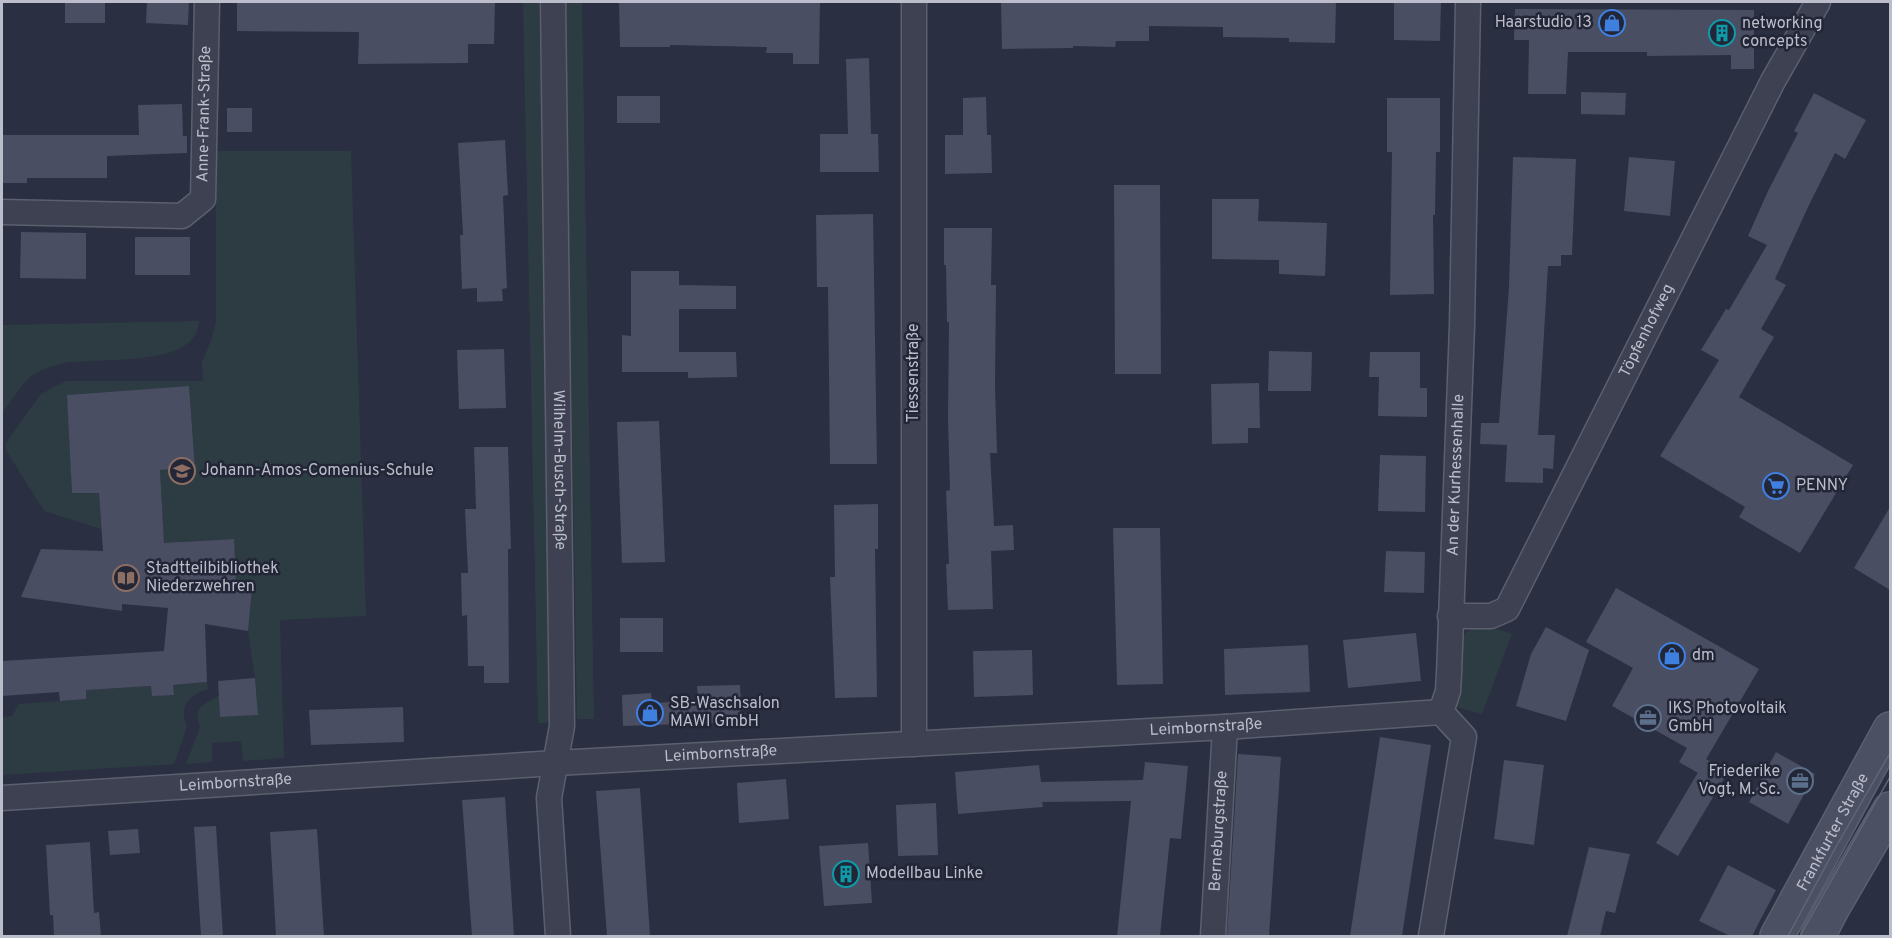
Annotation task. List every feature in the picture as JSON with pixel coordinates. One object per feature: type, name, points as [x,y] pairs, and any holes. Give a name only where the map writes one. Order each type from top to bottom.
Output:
[{"type":"main road","name":"Frankfurter Straße","points":[[1777,936],[1890,729]]},
{"type":"main road","points":[[1818,936],[1890,809]]},
{"type":"street","name":"Anne-Frank-Straße","points":[[2,212],[182,216],[203,199],[207,2]]},
{"type":"street","name":"Wilhelm-Busch-Straße","points":[[554,2],[562,726],[549,798],[558,936]]},
{"type":"street","name":"Tiessenstraße","points":[[914,2],[914,744]]},
{"type":"street","name":"An der Kurhessenhalle","points":[[1441,712],[1448,691],[1462,326],[1468,2]]},
{"type":"street","name":"Töpfenhofweg","points":[[1450,616],[1491,616],[1507,609],[1773,81],[1818,2]]},
{"type":"street","name":"Leimbornstraße","points":[[2,798],[556,763],[1225,727],[1441,712]]},
{"type":"street","points":[[1431,936],[1464,737],[1441,712]]},
{"type":"street","name":"Berneburgstraße","points":[[1213,936],[1225,727]]},
{"type":"shaded area","points":[[523,2],[539,2],[554,723],[538,723]]},
{"type":"shaded area","points":[[565,2],[582,2],[594,719],[577,719]]},
{"type":"shaded area","points":[[216,151],[351,151],[366,616],[280,620],[284,758],[243,761],[241,741],[212,743],[212,762],[186,764],[200,727],[197,716],[204,704],[219,696],[220,717],[258,714],[248,631],[252,589],[222,584],[234,539],[179,542],[174,567],[165,564],[160,470],[195,468],[189,386],[68,395],[72,493],[99,493],[101,529],[44,511],[6,450],[6,443],[41,394],[66,381],[203,381],[202,362],[216,321]]},
{"type":"shaded area","points":[[199,321],[194,336],[182,347],[165,354],[144,358],[64,363],[40,371],[25,382],[2,414],[2,325]]},
{"type":"shaded area","points":[[1485,625],[1512,634],[1482,714],[1456,707],[1459,641],[1470,630]]},
{"type":"shaded area","points":[[207,682],[208,689],[195,695],[187,703],[184,713],[187,727],[174,764],[2,775],[2,717],[12,716],[19,704],[86,699],[86,690],[151,686],[174,694],[173,685]]},
{"type":"building","points":[[65,2],[105,2],[105,23],[65,23]]},
{"type":"building","points":[[147,2],[189,2],[188,25],[146,23]]},
{"type":"building","points":[[237,2],[495,2],[494,44],[468,44],[468,63],[358,64],[359,32],[237,31]]},
{"type":"building","points":[[619,2],[820,2],[819,64],[793,64],[793,53],[766,53],[767,47],[670,45],[670,47],[620,47]]},
{"type":"building","points":[[1001,2],[1336,2],[1335,43],[1289,42],[1289,38],[1223,37],[1223,27],[1149,26],[1149,41],[1116,41],[1115,47],[1002,49]]},
{"type":"building","points":[[1394,2],[1441,2],[1440,41],[1394,40]]},
{"type":"building","points":[[1515,9],[1754,10],[1754,69],[1731,69],[1731,55],[1647,56],[1647,52],[1568,52],[1566,94],[1528,94],[1529,40],[1514,40]]},
{"type":"building","points":[[869,58],[871,134],[878,134],[879,172],[820,172],[820,134],[848,134],[846,59]]},
{"type":"building","points":[[1581,92],[1626,93],[1625,115],[1581,114]]},
{"type":"building","points":[[1814,93],[1866,120],[1845,159],[1835,153],[1775,279],[1786,285],[1761,329],[1774,337],[1739,397],[1853,465],[1800,553],[1739,517],[1745,507],[1660,456],[1719,360],[1701,350],[1726,309],[1729,310],[1767,245],[1748,236],[1798,133],[1794,131]]},
{"type":"building","points":[[617,96],[660,96],[660,123],[617,123]]},
{"type":"building","points":[[986,97],[987,135],[991,135],[992,173],[945,174],[945,135],[963,135],[963,98]]},
{"type":"building","points":[[1387,98],[1440,98],[1440,152],[1436,152],[1435,215],[1433,215],[1434,294],[1390,295],[1392,152],[1387,152]]},
{"type":"building","points":[[182,104],[183,136],[187,136],[187,153],[107,156],[107,178],[27,178],[27,183],[2,183],[2,135],[139,135],[138,105]]},
{"type":"building","points":[[227,108],[252,108],[252,132],[227,132]]},
{"type":"building","points":[[505,140],[508,195],[503,196],[507,288],[502,289],[503,301],[477,302],[477,288],[462,289],[460,235],[463,235],[458,143]]},
{"type":"building","points":[[1513,157],[1576,159],[1572,255],[1561,255],[1561,266],[1548,266],[1538,435],[1555,435],[1553,469],[1543,468],[1543,483],[1505,482],[1507,445],[1480,444],[1481,423],[1499,423],[1509,287]]},
{"type":"building","points":[[1629,157],[1675,161],[1670,216],[1624,211]]},
{"type":"building","points":[[1114,185],[1160,185],[1161,374],[1115,374]]},
{"type":"building","points":[[1212,199],[1259,199],[1258,221],[1327,223],[1325,276],[1279,274],[1279,260],[1212,259]]},
{"type":"building","points":[[873,214],[877,464],[830,464],[828,287],[817,287],[816,215]]},
{"type":"building","points":[[944,228],[992,228],[991,285],[996,285],[997,453],[990,453],[994,526],[1013,525],[1014,550],[991,551],[993,609],[948,610],[946,491],[950,490],[949,322],[947,322]]},
{"type":"building","points":[[21,232],[86,233],[86,279],[20,278]]},
{"type":"building","points":[[135,237],[190,237],[190,275],[135,275]]},
{"type":"building","points":[[631,271],[679,271],[679,285],[736,286],[736,309],[679,309],[679,352],[736,352],[737,377],[688,378],[688,372],[622,372],[622,335],[631,336]]},
{"type":"building","points":[[504,349],[506,408],[459,409],[457,350]]},
{"type":"building","points":[[1269,351],[1312,352],[1311,391],[1268,391]]},
{"type":"building","points":[[1370,352],[1420,352],[1420,388],[1427,388],[1427,417],[1378,416],[1379,377],[1369,377]]},
{"type":"building","points":[[1259,383],[1260,428],[1248,428],[1248,443],[1212,444],[1211,384]]},
{"type":"building","points":[[189,386],[195,468],[160,470],[164,543],[234,539],[236,586],[252,589],[248,631],[205,624],[207,682],[173,685],[174,695],[152,696],[151,686],[86,690],[86,699],[60,701],[59,692],[2,696],[2,661],[164,651],[168,608],[122,604],[122,611],[21,597],[41,549],[103,551],[99,493],[72,493],[67,395]]},
{"type":"building","points":[[659,421],[665,562],[622,563],[617,422]]},
{"type":"building","points":[[474,447],[508,447],[511,549],[508,549],[509,683],[484,683],[484,666],[468,666],[467,615],[462,616],[461,573],[468,573],[465,509],[476,509]]},
{"type":"building","points":[[1380,455],[1426,456],[1425,512],[1378,511]]},
{"type":"building","points":[[878,504],[878,549],[875,549],[877,697],[835,698],[830,577],[835,577],[834,505]]},
{"type":"building","points":[[1890,507],[1890,590],[1854,568]]},
{"type":"building","points":[[1113,528],[1160,528],[1163,684],[1117,685]]},
{"type":"building","points":[[1386,551],[1425,552],[1424,593],[1384,592]]},
{"type":"building","name":"dm","points":[[1616,588],[1759,669],[1698,773],[1679,762],[1687,748],[1612,706],[1633,668],[1586,642]]},
{"type":"building","points":[[620,618],[663,618],[663,652],[620,652]]},
{"type":"building","points":[[1546,627],[1589,650],[1566,721],[1516,706],[1531,654]]},
{"type":"building","points":[[1416,633],[1421,681],[1348,688],[1343,640]]},
{"type":"building","points":[[1308,645],[1310,692],[1225,695],[1224,649]]},
{"type":"building","points":[[1032,650],[1033,695],[974,697],[973,651]]},
{"type":"building","points":[[255,678],[258,715],[220,717],[218,681]]},
{"type":"building","points":[[740,685],[742,722],[623,726],[622,695],[651,693],[652,703],[698,701],[697,686]]},
{"type":"building","points":[[403,707],[404,742],[311,745],[309,710]]},
{"type":"building","points":[[1380,737],[1431,745],[1402,936],[1350,936]]},
{"type":"building","points":[[1776,752],[1815,774],[1788,824],[1749,802]]},
{"type":"building","points":[[1238,754],[1281,757],[1269,936],[1227,936]]},
{"type":"building","points":[[1706,759],[1728,772],[1678,856],[1656,843]]},
{"type":"building","points":[[1504,760],[1544,765],[1534,845],[1494,839]]},
{"type":"building","points":[[1145,762],[1188,766],[1181,839],[1170,838],[1160,936],[1117,936],[1131,801],[1042,802],[1043,807],[958,814],[955,772],[1039,765],[1041,782],[1143,780]]},
{"type":"building","points":[[786,779],[789,819],[739,823],[737,783]]},
{"type":"building","points":[[640,788],[650,936],[607,936],[596,791]]},
{"type":"building","points":[[505,797],[514,936],[472,936],[462,800]]},
{"type":"building","points":[[936,803],[938,855],[898,856],[896,805]]},
{"type":"building","points":[[216,826],[223,936],[201,936],[194,827]]},
{"type":"building","points":[[138,829],[140,853],[110,855],[108,831]]},
{"type":"building","points":[[317,829],[324,936],[276,936],[270,832]]},
{"type":"building","points":[[90,842],[94,913],[99,912],[101,936],[54,936],[53,915],[50,915],[46,845]]},
{"type":"building","name":"Modellbau Linke","points":[[868,843],[872,903],[824,906],[819,846]]},
{"type":"building","points":[[1589,847],[1630,854],[1615,913],[1606,911],[1600,936],[1567,936]]},
{"type":"building","points":[[1728,865],[1776,890],[1752,936],[1730,936],[1699,921]]},
{"type":"tram line","points":[[1788,936],[1890,753]]},
{"type":"tram line","points":[[1800,936],[1890,777]]},
{"type":"place","name":"Haarstudio 13","points":[[1612,23]]},
{"type":"place","name":"networking concepts","points":[[1722,33]]},
{"type":"place","name":"Johann-Amos-Comenius-Schule","points":[[182,471]]},
{"type":"place","name":"PENNY","points":[[1776,486]]},
{"type":"place","name":"Stadtteilbibliothek Niederzwehren","points":[[126,578]]},
{"type":"place","name":"dm","points":[[1672,656]]},
{"type":"place","name":"SB-Waschsalon MAWI GmbH","points":[[650,713]]},
{"type":"place","name":"IKS Photovoltaik GmbH","points":[[1648,718]]},
{"type":"place","name":"Friederike Vogt, M. Sc.","points":[[1800,781]]},
{"type":"place","name":"Modellbau Linke","points":[[846,874]]}]
